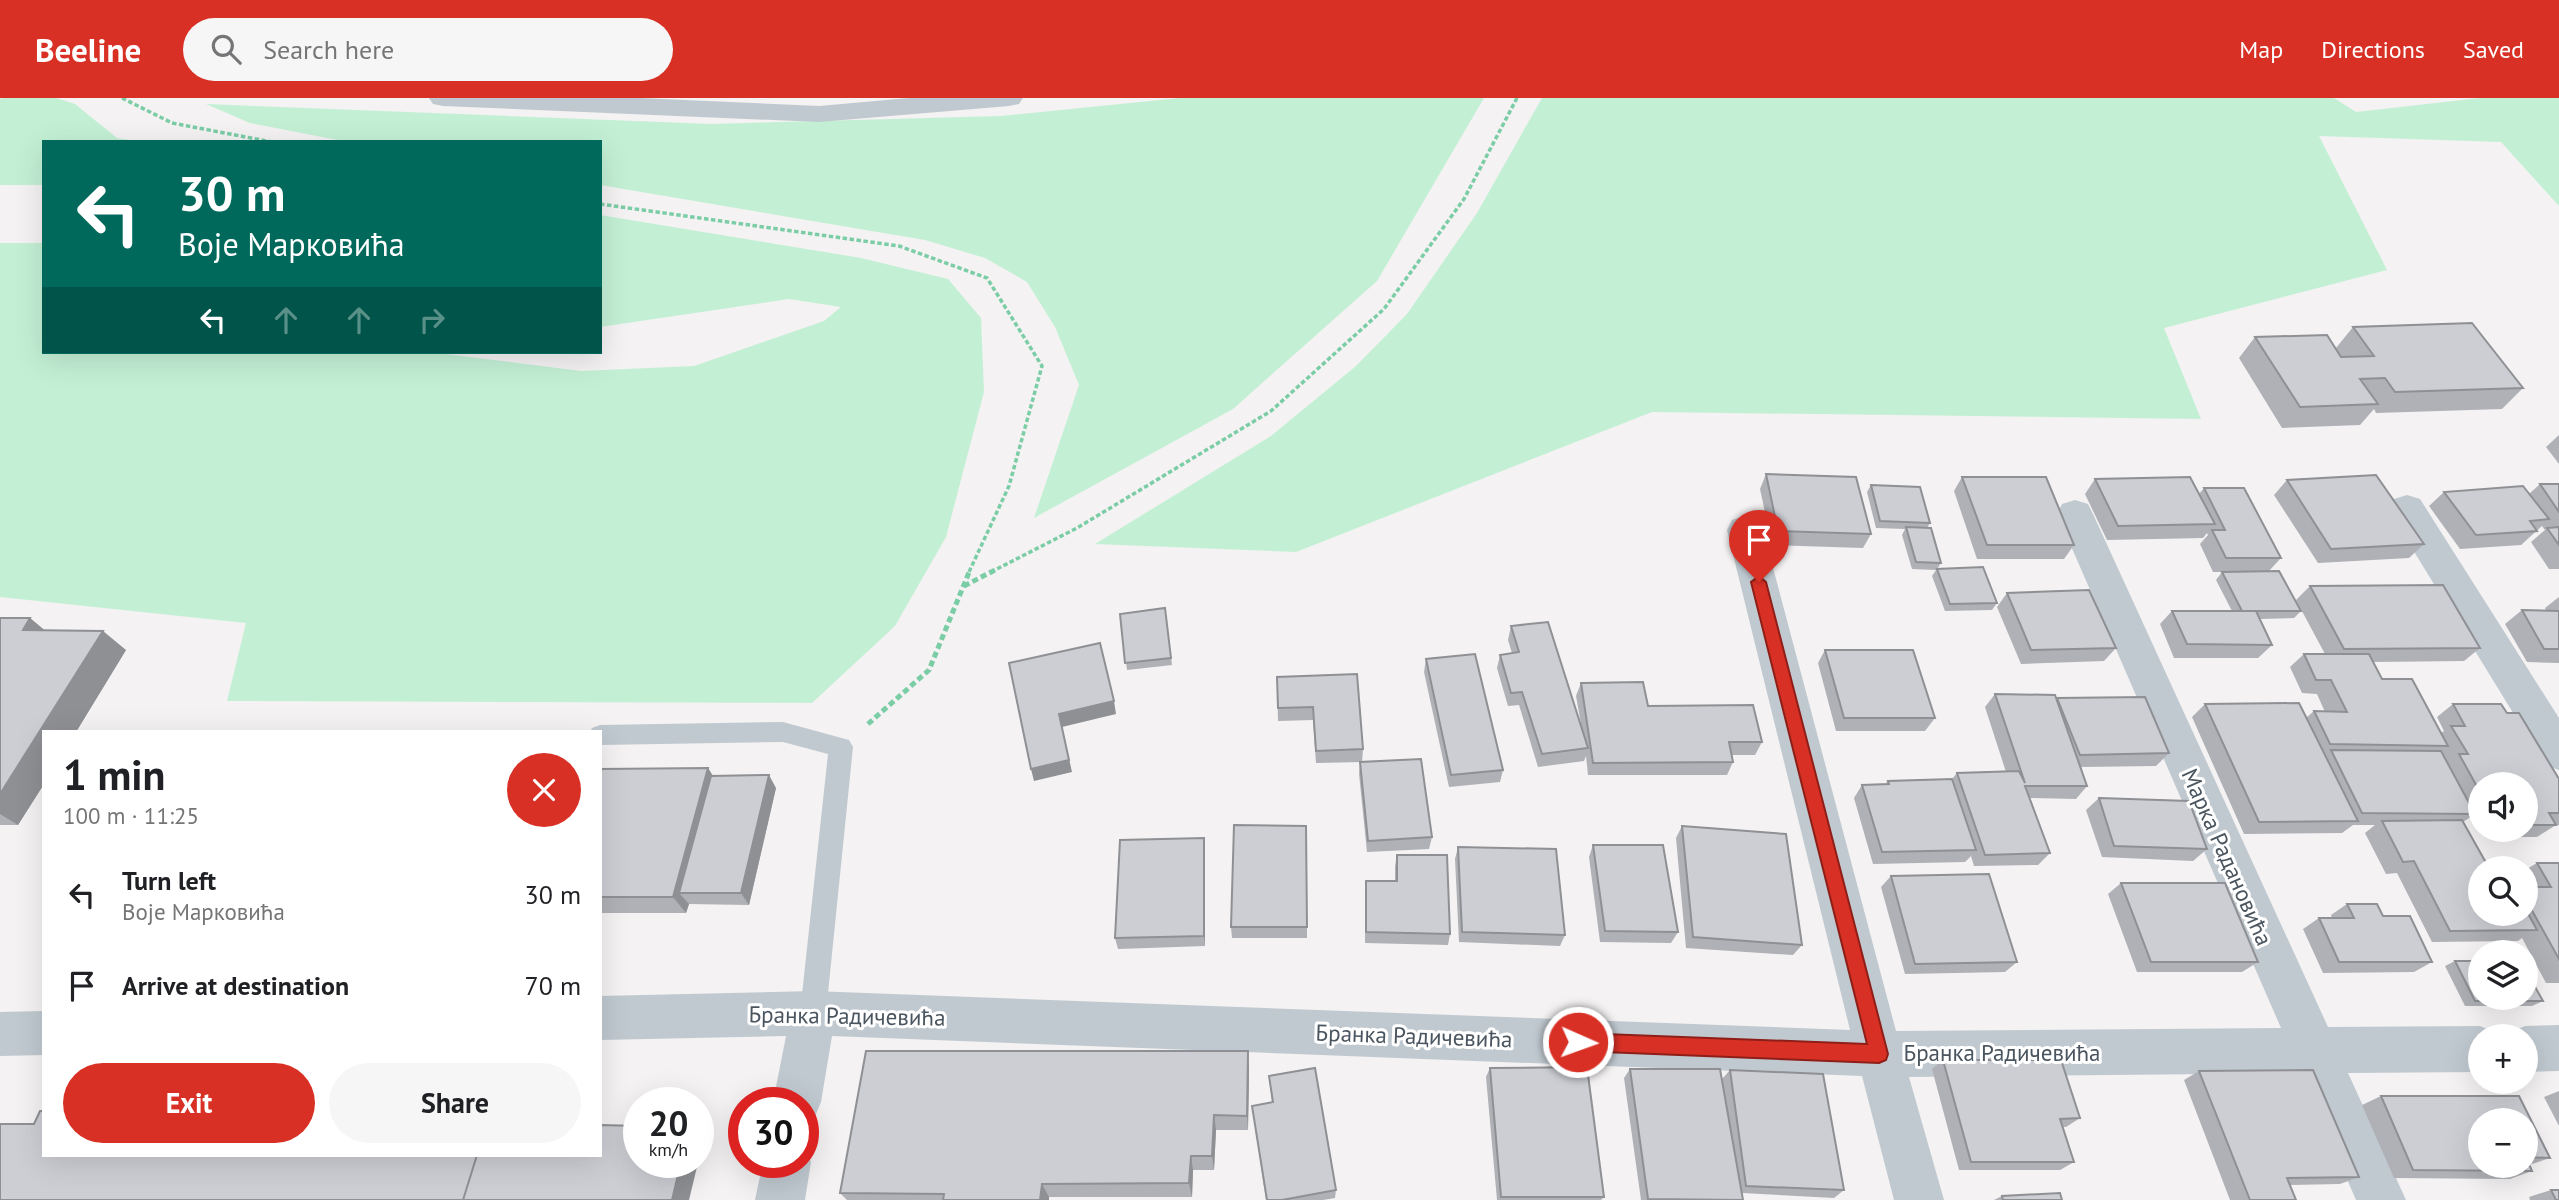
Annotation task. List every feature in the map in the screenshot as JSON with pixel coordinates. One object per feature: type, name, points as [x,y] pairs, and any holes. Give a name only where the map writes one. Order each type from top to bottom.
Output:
[{"type":"street","points":[[443,98],[819,114],[1009,98]]},
{"type":"street","points":[[2407,509],[2559,753]]},
{"type":"street","name":"Марка Радановића","points":[[2075,514],[2381,1200]]},
{"type":"street","points":[[1745,530],[1919,1200]]},
{"type":"street","points":[[800,1087],[813,1013]]},
{"type":"street","name":"Бранка Радичевића","points":[[602,1018],[813,1013],[1879,1054],[2468,1049]]},
{"type":"street","points":[[0,1034],[42,1033]]},
{"type":"street","points":[[2538,1049],[2559,1048]]},
{"type":"street","points":[[780,1200],[784,1178]]},
{"type":"lane","points":[[602,735],[783,732],[841,747],[813,1013]]},
{"type":"path","points":[[122,98],[172,123],[261,140]]},
{"type":"path","points":[[963,586],[1077,528],[1271,411],[1384,309],[1464,200],[1517,98]]},
{"type":"path","points":[[602,204],[899,246],[987,278],[1042,366],[1009,486],[963,586],[929,670],[841,747]]},
{"type":"green space","points":[[56,98],[75,104],[117,138],[130,140],[42,140],[42,185],[0,185],[0,99]]},
{"type":"green space","points":[[1180,98],[1484,98],[1377,281],[1233,409],[1034,518],[1079,385],[1055,327],[1027,282],[985,258],[925,240],[602,185],[602,140],[338,140],[250,123],[206,104],[711,124],[1001,116]]},
{"type":"green space","points":[[1542,98],[2334,98],[2356,112],[2480,98],[2559,98],[2559,206],[2501,142],[2319,136],[2387,270],[2164,328],[2201,419],[1652,412],[1296,552],[1095,544],[1271,436],[1356,366],[1407,314],[1477,213]]},
{"type":"green space","points":[[602,215],[861,258],[948,279],[981,318],[984,392],[946,537],[895,626],[812,703],[227,701],[246,623],[0,597],[0,243],[42,243],[42,354],[446,354],[581,371],[694,366],[824,321],[841,307],[789,299],[602,327]]},
{"type":"building","points":[[2472,323],[2523,388],[2395,392],[2385,378],[2360,379],[2378,404],[2300,407],[2255,337],[2327,335],[2341,357],[2374,356],[2353,327]]},
{"type":"building","points":[[1766,474],[1856,477],[1871,534],[1778,531]]},
{"type":"building","points":[[2376,475],[2424,544],[2331,549],[2287,480]]},
{"type":"building","points":[[1962,477],[2046,477],[2074,545],[1987,545]]},
{"type":"building","points":[[2190,477],[2215,524],[2118,526],[2095,479]]},
{"type":"building","points":[[2540,484],[2559,484],[2559,512]]},
{"type":"building","points":[[1871,485],[1920,487],[1930,523],[1880,521]]},
{"type":"building","points":[[2523,486],[2549,519],[2530,521],[2537,531],[2476,535],[2444,492]]},
{"type":"building","points":[[2204,488],[2244,488],[2281,558],[2226,558],[2212,530],[2225,530]]},
{"type":"building","points":[[1906,527],[1931,528],[1941,563],[1916,562]]},
{"type":"building","points":[[2559,527],[2559,545],[2547,528]]},
{"type":"building","points":[[1983,567],[1997,603],[1950,604],[1937,569]]},
{"type":"building","points":[[2279,571],[2301,611],[2242,611],[2222,572]]},
{"type":"building","points":[[2443,585],[2480,648],[2344,649],[2310,586]]},
{"type":"building","points":[[2089,590],[2116,648],[2031,650],[2007,593]]},
{"type":"building","points":[[1165,608],[1171,658],[1125,663],[1120,614]]},
{"type":"building","points":[[2522,610],[2559,611],[2559,649],[2544,649]]},
{"type":"building","points":[[2172,611],[2256,611],[2272,645],[2187,644]]},
{"type":"building","points":[[0,618],[30,618],[23,630],[103,631],[0,794]]},
{"type":"building","points":[[1548,622],[1588,748],[1542,754],[1522,692],[1511,693],[1500,655],[1519,652],[1511,626]]},
{"type":"building","points":[[1100,643],[1114,701],[1059,714],[1069,760],[1031,769],[1009,663]]},
{"type":"building","points":[[1825,650],[1913,650],[1935,718],[1844,718]]},
{"type":"building","points":[[1475,654],[1503,770],[1451,775],[1426,659]]},
{"type":"building","points":[[2304,654],[2369,654],[2382,679],[2412,679],[2448,746],[2330,744],[2314,711],[2347,712],[2331,680],[2316,680]]},
{"type":"building","points":[[1357,674],[1363,749],[1316,751],[1313,707],[1278,708],[1277,677]]},
{"type":"building","points":[[1643,682],[1648,706],[1753,705],[1762,742],[1729,742],[1733,762],[1593,763],[1581,683]]},
{"type":"building","points":[[1995,694],[2055,695],[2087,786],[2025,786],[2050,853],[1985,855],[1957,773],[2019,771],[2025,783]]},
{"type":"building","points":[[2145,697],[2169,753],[2080,755],[2057,698]]},
{"type":"building","points":[[2299,703],[2358,821],[2259,822],[2205,704]]},
{"type":"building","points":[[2453,704],[2501,704],[2507,713],[2519,713],[2559,779],[2559,813],[2549,813],[2556,825],[2538,825],[2538,772],[2469,772],[2459,754],[2468,754],[2451,726],[2465,726]]},
{"type":"building","points":[[2331,750],[2441,751],[2468,801],[2468,814],[2362,813]]},
{"type":"building","points":[[1421,759],[1432,837],[1368,841],[1360,762]]},
{"type":"building","points":[[708,768],[673,897],[602,897],[602,769]]},
{"type":"building","points":[[769,775],[741,893],[679,893],[711,776]]},
{"type":"building","points":[[1952,779],[1976,850],[1882,852],[1862,785],[1889,784],[1888,781]]},
{"type":"building","points":[[2099,798],[2189,801],[2207,849],[2114,846]]},
{"type":"building","points":[[2462,820],[2468,831],[2468,842],[2474,842],[2482,856],[2468,856],[2468,926],[2535,926],[2537,930],[2450,931],[2414,861],[2403,862],[2382,821]]},
{"type":"building","points":[[1234,825],[1306,826],[1307,927],[1231,927]]},
{"type":"building","points":[[1682,826],[1786,834],[1802,945],[1693,937]]},
{"type":"building","points":[[1204,838],[1204,936],[1115,938],[1120,840]]},
{"type":"building","points":[[1593,845],[1663,845],[1678,932],[1605,931]]},
{"type":"building","points":[[1458,847],[1556,849],[1565,935],[1462,932]]},
{"type":"building","points":[[1397,855],[1447,855],[1450,934],[1366,932],[1366,881],[1397,881]]},
{"type":"building","points":[[2538,863],[2559,863],[2559,959],[2538,921],[2538,887],[2551,887]]},
{"type":"building","points":[[1989,874],[2017,962],[1915,964],[1891,876]]},
{"type":"building","points":[[2121,883],[2225,883],[2258,962],[2151,962]]},
{"type":"building","points":[[2347,904],[2377,904],[2383,916],[2410,916],[2432,962],[2339,962],[2319,918],[2354,918]]},
{"type":"building","points":[[2455,961],[2468,961],[2468,987]]},
{"type":"building","points":[[866,1051],[1248,1051],[1247,1116],[1214,1115],[1212,1156],[1191,1156],[1189,1183],[1042,1184],[1040,1200],[943,1200],[944,1194],[840,1193]]},
{"type":"building","points":[[1943,1060],[2061,1060],[2080,1118],[2060,1119],[2074,1162],[1971,1162]]},
{"type":"building","points":[[1587,1067],[1604,1197],[1501,1197],[1490,1068]]},
{"type":"building","points":[[1315,1068],[1336,1190],[1282,1200],[1267,1200],[1252,1106],[1273,1102],[1269,1076]]},
{"type":"building","points":[[1630,1069],[1720,1069],[1743,1200],[1648,1199]]},
{"type":"building","points":[[1730,1070],[1823,1074],[1844,1190],[1746,1186]]},
{"type":"building","points":[[2313,1070],[2359,1177],[2287,1178],[2296,1200],[2250,1200],[2199,1071]]},
{"type":"building","points":[[2381,1096],[2519,1096],[2525,1108],[2468,1108],[2468,1170],[2413,1170]]},
{"type":"building","points":[[42,1111],[42,1157],[476,1157],[463,1200],[0,1200],[0,1124],[34,1124]]},
{"type":"building","points":[[602,1125],[623,1126],[623,1178],[677,1178],[672,1200],[463,1200],[476,1157],[602,1157]]},
{"type":"building","points":[[2538,1134],[2550,1158],[2538,1158]]},
{"type":"building","points":[[2551,1190],[2559,1190],[2559,1200],[2556,1200]]},
{"type":"building","points":[[2060,1193],[2062,1200],[2003,1200],[2002,1196]]},
{"type":"route","points":[[1578,1042],[1879,1054],[1759,582]]}]
